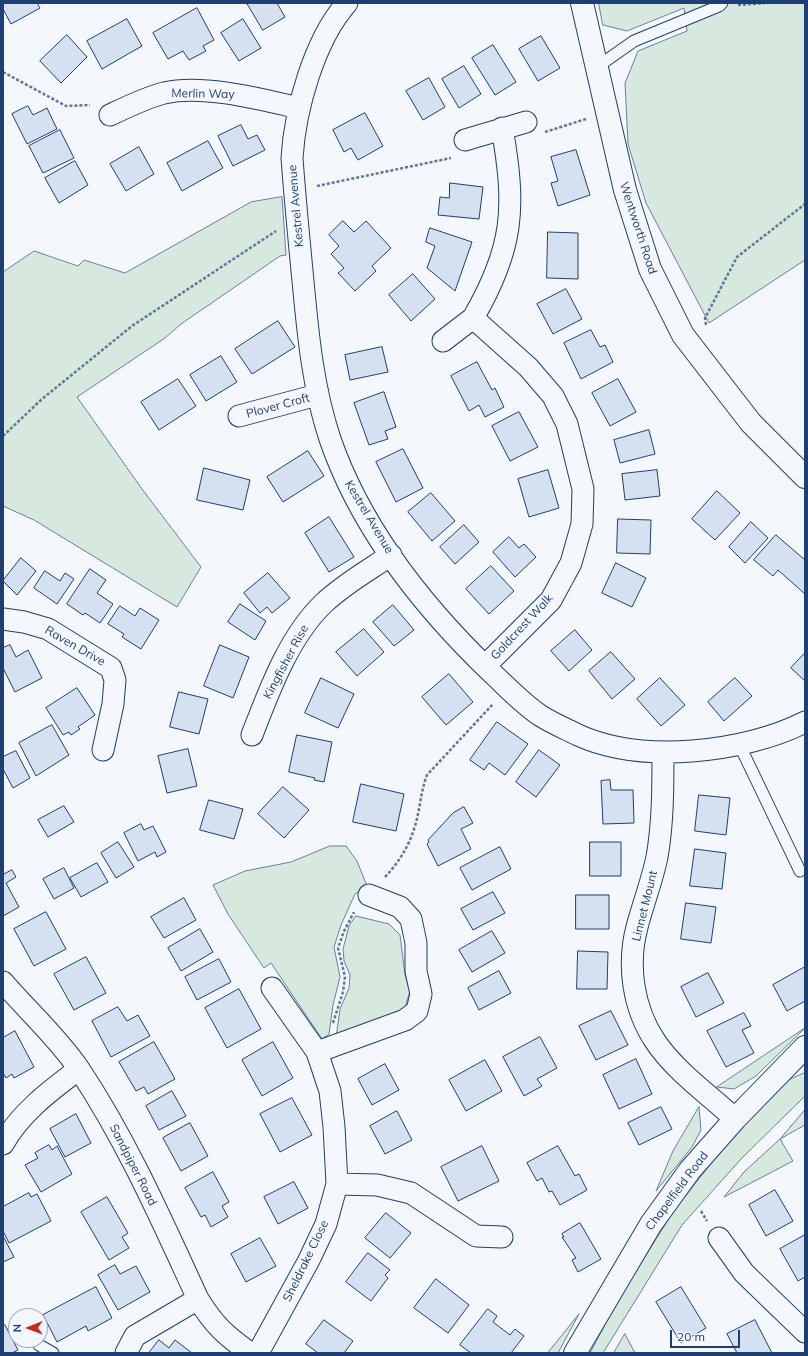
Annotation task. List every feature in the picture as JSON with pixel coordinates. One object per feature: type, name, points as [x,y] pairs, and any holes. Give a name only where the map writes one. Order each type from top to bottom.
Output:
[{"type":"street","name":"Kestrel Avenue","points":[[347,3],[323,39],[311,69],[299,108],[294,132],[293,152],[297,224],[308,332],[317,395],[330,440],[346,478],[366,517],[391,555],[448,628],[485,666],[541,716],[580,736],[620,748],[663,752],[701,750],[740,744],[805,722]]},
{"type":"street","name":"Wentworth Road","points":[[582,3],[625,190],[650,269],[683,335],[751,423],[805,477]]},
{"type":"street","name":"Merlin Way","points":[[110,115],[135,103],[165,93],[191,91],[238,94],[299,108]]},
{"type":"street","points":[[465,140],[526,122]]},
{"type":"street","points":[[443,340],[474,318],[489,291],[501,261],[509,231],[511,198],[509,172],[502,128]]},
{"type":"street","name":"Goldcrest Walk","points":[[474,318],[528,367],[553,396],[567,424],[583,489],[582,524],[571,563],[551,600],[485,666]]},
{"type":"street","name":"Plover Croft","points":[[239,416],[317,395]]},
{"type":"street","name":"Kingfisher Rise","points":[[252,735],[270,688],[304,625],[324,603],[347,584],[391,555]]},
{"type":"street","name":"Raven Drive","points":[[3,619],[24,622],[48,629],[111,668],[115,680],[113,704],[103,750]]},
{"type":"street","name":"Linnet Mount","points":[[663,752],[662,796],[657,856],[649,892],[637,928],[632,962],[634,993],[642,1017],[655,1041],[676,1065],[735,1118]]},
{"type":"street","points":[[318,1052],[405,1020],[417,1011],[421,994],[416,971],[416,943],[411,919],[400,907],[369,895]]},
{"type":"street","name":"Sandpiper Road","points":[[3,982],[64,1049],[79,1069],[110,1119],[130,1157],[198,1299],[210,1320],[224,1334],[250,1353]]},
{"type":"street","name":"Sheldrake Close","points":[[258,1353],[309,1260],[326,1224],[337,1184],[334,1127],[330,1092],[318,1052],[272,988]]},
{"type":"street","name":"Chapelfield Road","points":[[575,1353],[651,1224],[690,1170],[735,1118],[805,1047]]},
{"type":"street","points":[[3,1144],[11,1129],[38,1101],[79,1069]]},
{"type":"street","points":[[337,1184],[377,1185],[411,1193],[476,1236],[502,1237]]},
{"type":"street","points":[[719,1238],[744,1273],[805,1332]]},
{"type":"street","points":[[126,1353],[135,1336],[198,1299]]},
{"type":"lane","points":[[597,67],[634,41],[721,5]]},
{"type":"lane","points":[[740,744],[800,870]]},
{"type":"lane","points":[[43,1348],[53,1353]]},
{"type":"path","points":[[721,5],[765,3]]},
{"type":"path","points":[[3,72],[66,106],[94,105],[110,115]]},
{"type":"path","points":[[526,122],[543,133],[568,126],[607,110]]},
{"type":"path","points":[[295,189],[353,179],[451,158],[465,140]]},
{"type":"path","points":[[705,363],[708,338],[705,318],[737,257],[805,204]]},
{"type":"path","points":[[3,436],[42,399],[132,326],[275,231],[297,224]]},
{"type":"path","points":[[318,1052],[332,1034],[335,1014],[343,992],[345,977],[338,948],[344,931],[358,905],[397,864],[406,848],[414,828],[422,788],[427,775],[508,688]]},
{"type":"shaded area","points":[[599,3],[805,3],[805,260],[709,323],[646,203],[628,144],[625,83],[638,51],[687,31],[684,8],[627,31],[603,25]]},
{"type":"shaded area","points":[[282,197],[286,255],[280,256],[181,324],[165,338],[77,397],[142,489],[201,567],[177,607],[34,520],[3,506],[3,272],[34,251],[78,266],[84,260],[125,273],[251,202]]},
{"type":"shaded area","points":[[330,846],[346,846],[357,861],[367,886],[355,894],[341,925],[334,947],[340,977],[333,1005],[329,1034],[322,1039],[271,963],[264,968],[228,914],[213,885],[245,871],[291,862]]},
{"type":"shaded area","points":[[356,916],[389,924],[400,935],[405,975],[410,991],[405,1007],[389,1018],[336,1038],[340,1009],[349,988],[350,975],[344,961],[343,949],[349,926]]},
{"type":"shaded area","points":[[805,1028],[756,1076],[734,1089],[717,1087]]},
{"type":"shaded area","points":[[805,1073],[805,1096],[742,1158],[682,1225],[603,1353],[590,1353],[619,1298],[673,1212],[730,1139],[788,1080]]},
{"type":"shaded area","points":[[699,1107],[701,1130],[692,1147],[656,1191],[673,1151]]},
{"type":"shaded area","points":[[805,1110],[805,1125],[780,1139]]},
{"type":"shaded area","points":[[780,1139],[793,1161],[724,1197],[744,1172]]},
{"type":"shaded area","points":[[579,1314],[558,1353],[548,1353]]},
{"type":"shaded area","points":[[625,1334],[635,1353],[614,1353]]},
{"type":"building","points":[[3,3],[37,3],[40,8],[11,24],[3,9]]},
{"type":"building","points":[[247,3],[277,3],[285,17],[263,30]]},
{"type":"building","points":[[197,8],[214,40],[203,46],[206,51],[189,60],[183,51],[168,59],[153,33]]},
{"type":"building","points":[[127,19],[142,46],[102,69],[87,41]]},
{"type":"building","points":[[243,19],[261,48],[239,61],[221,33]]},
{"type":"building","points":[[67,35],[87,57],[61,83],[40,61]]},
{"type":"building","points":[[541,36],[560,68],[538,81],[519,49]]},
{"type":"building","points":[[493,45],[516,82],[495,95],[472,58]]},
{"type":"building","points":[[464,66],[481,94],[459,108],[442,79]]},
{"type":"building","points":[[429,78],[445,107],[423,120],[406,91]]},
{"type":"building","points":[[28,106],[33,115],[47,108],[57,129],[27,144],[12,114]]},
{"type":"building","points":[[365,113],[383,146],[358,160],[351,148],[344,152],[333,130]]},
{"type":"building","points":[[241,125],[248,139],[257,135],[265,150],[233,166],[218,136]]},
{"type":"building","points":[[60,130],[74,158],[43,173],[29,146]]},
{"type":"building","points":[[208,141],[223,168],[182,191],[167,163]]},
{"type":"building","points":[[139,147],[154,174],[126,191],[110,164]]},
{"type":"building","points":[[576,150],[590,195],[558,206],[551,183],[558,181],[551,157]]},
{"type":"building","points":[[75,161],[88,185],[59,203],[45,178]]},
{"type":"building","points":[[450,183],[483,187],[479,219],[438,215],[440,197],[449,198]]},
{"type":"building","points":[[343,221],[354,232],[366,221],[391,248],[372,266],[376,271],[355,291],[338,273],[344,268],[331,254],[339,246],[329,235]]},
{"type":"building","points":[[430,228],[472,242],[455,291],[427,268],[435,246],[426,242]]},
{"type":"building","points":[[548,232],[578,233],[578,279],[547,278]]},
{"type":"building","points":[[413,274],[435,299],[411,321],[389,295]]},
{"type":"building","points":[[566,289],[582,319],[553,334],[537,304]]},
{"type":"building","points":[[278,321],[295,347],[252,374],[235,349]]},
{"type":"building","points":[[591,330],[600,347],[605,345],[613,362],[581,379],[564,343]]},
{"type":"building","points":[[382,347],[388,372],[350,380],[345,355]]},
{"type":"building","points":[[221,356],[237,382],[206,401],[190,375]]},
{"type":"building","points":[[477,362],[492,390],[495,388],[504,407],[485,417],[479,405],[469,411],[451,376]]},
{"type":"building","points":[[178,379],[196,406],[159,430],[141,402]]},
{"type":"building","points":[[618,379],[636,412],[610,426],[592,393]]},
{"type":"building","points":[[384,392],[396,427],[385,431],[388,439],[369,445],[354,403]]},
{"type":"building","points":[[519,412],[538,447],[510,461],[492,426]]},
{"type":"building","points":[[649,430],[655,454],[620,463],[614,440]]},
{"type":"building","points":[[403,449],[423,488],[396,502],[376,462]]},
{"type":"building","points":[[308,451],[324,476],[283,502],[267,477]]},
{"type":"building","points":[[204,468],[250,480],[243,510],[197,500]]},
{"type":"building","points":[[548,470],[559,508],[529,517],[518,479]]},
{"type":"building","points":[[657,470],[660,496],[625,500],[622,474]]},
{"type":"building","points":[[717,491],[740,513],[715,540],[692,519]]},
{"type":"building","points":[[431,493],[455,521],[432,541],[408,512]]},
{"type":"building","points":[[329,517],[354,557],[329,572],[305,533]]},
{"type":"building","points":[[618,519],[651,520],[650,554],[617,553]]},
{"type":"building","points":[[751,522],[768,538],[745,563],[729,547]]},
{"type":"building","points":[[464,525],[479,542],[455,564],[440,547]]},
{"type":"building","points":[[776,535],[805,560],[805,594],[778,570],[773,576],[754,560]]},
{"type":"building","points":[[509,537],[519,548],[524,544],[536,557],[515,577],[493,552]]},
{"type":"building","points":[[21,558],[36,571],[17,595],[3,581]]},
{"type":"building","points":[[616,563],[646,578],[632,607],[602,593]]},
{"type":"building","points":[[491,566],[514,591],[489,614],[466,589]]},
{"type":"building","points":[[90,569],[106,580],[97,593],[113,604],[100,623],[85,613],[83,615],[67,604]]},
{"type":"building","points":[[45,571],[60,581],[65,573],[74,579],[57,604],[34,588]]},
{"type":"building","points":[[268,573],[290,598],[272,613],[267,607],[260,613],[244,593]]},
{"type":"building","points":[[240,604],[266,621],[255,640],[228,622]]},
{"type":"building","points":[[393,605],[414,630],[394,646],[373,622]]},
{"type":"building","points":[[120,606],[135,616],[140,608],[159,620],[141,649],[122,637],[124,634],[108,624]]},
{"type":"building","points":[[364,629],[384,652],[357,676],[336,652]]},
{"type":"building","points":[[575,630],[592,650],[569,671],[551,651]]},
{"type":"building","points":[[10,645],[16,657],[28,650],[42,678],[15,692],[3,668],[3,648]]},
{"type":"building","points":[[220,645],[249,657],[233,698],[204,686]]},
{"type":"building","points":[[611,652],[635,679],[612,699],[589,671]]},
{"type":"building","points":[[805,653],[805,681],[791,668]]},
{"type":"building","points":[[449,674],[473,702],[446,725],[422,697]]},
{"type":"building","points":[[321,678],[354,694],[338,728],[305,713]]},
{"type":"building","points":[[660,678],[685,705],[661,726],[637,699]]},
{"type":"building","points":[[735,678],[752,696],[724,721],[708,702]]},
{"type":"building","points":[[77,688],[95,715],[78,727],[80,729],[71,735],[69,732],[63,735],[46,708]]},
{"type":"building","points":[[179,692],[208,699],[199,734],[170,727]]},
{"type":"building","points":[[497,722],[528,744],[505,775],[489,763],[484,770],[470,760]]},
{"type":"building","points":[[52,725],[69,755],[36,776],[19,743]]},
{"type":"building","points":[[297,735],[332,742],[324,782],[314,780],[315,778],[289,772]]},
{"type":"building","points":[[188,749],[197,786],[167,793],[158,756]]},
{"type":"building","points":[[539,750],[560,765],[536,797],[516,782]]},
{"type":"building","points":[[16,751],[30,778],[13,788],[3,769],[3,757]]},
{"type":"building","points":[[610,780],[611,790],[633,790],[634,823],[603,824],[601,781]]},
{"type":"building","points":[[361,784],[404,794],[396,831],[353,822]]},
{"type":"building","points":[[283,787],[309,810],[284,838],[258,814]]},
{"type":"building","points":[[699,795],[730,798],[726,835],[695,831]]},
{"type":"building","points":[[209,800],[243,809],[234,839],[200,830]]},
{"type":"building","points":[[64,806],[74,822],[48,837],[38,820]]},
{"type":"building","points":[[464,807],[473,823],[461,829],[471,849],[438,866],[427,844],[429,842],[428,840],[453,813]]},
{"type":"building","points":[[141,824],[144,830],[153,826],[166,852],[157,857],[155,852],[138,861],[124,833]]},
{"type":"building","points":[[118,842],[134,867],[116,878],[101,853]]},
{"type":"building","points":[[590,842],[621,842],[621,876],[590,876]]},
{"type":"building","points":[[500,847],[511,869],[472,890],[460,868]]},
{"type":"building","points":[[695,849],[726,853],[722,889],[690,886]]},
{"type":"building","points":[[97,863],[108,882],[81,897],[70,878]]},
{"type":"building","points":[[64,868],[74,888],[54,899],[43,879]]},
{"type":"building","points":[[12,870],[16,877],[6,883],[19,907],[3,916],[3,875]]},
{"type":"building","points":[[493,892],[505,913],[473,930],[461,909]]},
{"type":"building","points":[[576,895],[609,895],[609,929],[576,929]]},
{"type":"building","points":[[184,898],[196,920],[164,938],[151,917]]},
{"type":"building","points":[[686,903],[716,907],[711,943],[681,939]]},
{"type":"building","points":[[46,912],[66,949],[34,966],[14,929]]},
{"type":"building","points":[[200,929],[213,952],[181,971],[168,948]]},
{"type":"building","points":[[492,931],[505,953],[472,972],[459,950]]},
{"type":"building","points":[[578,951],[608,952],[607,989],[577,989]]},
{"type":"building","points":[[86,957],[106,993],[74,1010],[54,974]]},
{"type":"building","points":[[219,959],[231,982],[197,1000],[185,977]]},
{"type":"building","points":[[805,967],[805,1001],[787,1011],[773,985]]},
{"type":"building","points":[[499,971],[511,993],[479,1010],[468,988]]},
{"type":"building","points":[[708,973],[724,1003],[696,1017],[681,987]]},
{"type":"building","points":[[239,989],[261,1029],[227,1048],[205,1008]]},
{"type":"building","points":[[118,1007],[127,1021],[138,1015],[150,1036],[111,1057],[92,1021]]},
{"type":"building","points":[[611,1011],[628,1045],[596,1060],[579,1026]]},
{"type":"building","points":[[744,1013],[751,1026],[742,1030],[754,1053],[726,1067],[707,1031]]},
{"type":"building","points":[[15,1031],[34,1067],[14,1078],[12,1074],[6,1078],[3,1073],[3,1038]]},
{"type":"building","points":[[540,1037],[557,1068],[537,1079],[542,1086],[524,1096],[503,1057]]},
{"type":"building","points":[[154,1042],[175,1079],[148,1094],[144,1087],[136,1091],[119,1062]]},
{"type":"building","points":[[273,1042],[293,1078],[262,1096],[242,1060]]},
{"type":"building","points":[[636,1059],[652,1094],[619,1109],[603,1075]]},
{"type":"building","points":[[485,1060],[502,1091],[466,1111],[449,1080]]},
{"type":"building","points":[[385,1064],[399,1090],[372,1105],[358,1079]]},
{"type":"building","points":[[172,1091],[186,1116],[159,1130],[146,1106]]},
{"type":"building","points":[[292,1098],[312,1135],[280,1152],[260,1114]]},
{"type":"building","points":[[661,1107],[672,1129],[639,1145],[628,1123]]},
{"type":"building","points":[[397,1111],[412,1140],[385,1154],[370,1126]]},
{"type":"building","points":[[76,1114],[91,1143],[65,1157],[50,1129]]},
{"type":"building","points":[[190,1123],[208,1156],[181,1171],[163,1138]]},
{"type":"building","points":[[49,1145],[52,1150],[57,1146],[72,1174],[41,1192],[25,1165],[38,1158],[35,1153]]},
{"type":"building","points":[[482,1146],[499,1181],[458,1201],[441,1167]]},
{"type":"building","points":[[558,1146],[575,1176],[579,1174],[587,1190],[560,1205],[552,1191],[549,1192],[542,1178],[537,1181],[527,1163]]},
{"type":"building","points":[[213,1172],[229,1202],[222,1206],[228,1217],[211,1227],[205,1215],[201,1217],[185,1188]]},
{"type":"building","points":[[294,1182],[308,1208],[278,1224],[264,1197]]},
{"type":"building","points":[[775,1190],[793,1221],[766,1236],[749,1205]]},
{"type":"building","points":[[29,1193],[31,1197],[37,1194],[51,1221],[9,1243],[3,1231],[3,1207]]},
{"type":"building","points":[[107,1197],[128,1233],[122,1237],[129,1248],[109,1260],[81,1212]]},
{"type":"building","points":[[386,1213],[411,1233],[390,1258],[365,1238]]},
{"type":"building","points":[[580,1223],[601,1259],[578,1272],[572,1260],[576,1258],[562,1237],[564,1237],[562,1234]]},
{"type":"building","points":[[805,1235],[805,1277],[798,1281],[780,1249]]},
{"type":"building","points":[[3,1236],[14,1257],[3,1262]]},
{"type":"building","points":[[260,1238],[276,1266],[246,1282],[231,1254]]},
{"type":"building","points":[[368,1253],[390,1270],[385,1275],[388,1278],[371,1301],[346,1282]]},
{"type":"building","points":[[115,1265],[120,1274],[136,1266],[150,1292],[118,1310],[98,1275]]},
{"type":"building","points":[[436,1279],[469,1305],[448,1333],[414,1308]]},
{"type":"building","points":[[96,1287],[112,1318],[88,1331],[86,1326],[57,1342],[48,1325],[48,1312]]},
{"type":"building","points":[[681,1287],[706,1328],[681,1343],[656,1302]]},
{"type":"building","points":[[488,1309],[497,1316],[493,1322],[510,1335],[515,1329],[524,1336],[511,1353],[471,1353],[460,1345]]},
{"type":"building","points":[[324,1320],[353,1341],[344,1353],[318,1353],[306,1344]]},
{"type":"building","points":[[755,1320],[772,1353],[737,1353],[727,1334]]},
{"type":"building","points":[[5,1325],[8,1331],[8,1348],[17,1348],[18,1350],[12,1353],[3,1353],[3,1326]]},
{"type":"building","points":[[159,1340],[169,1348],[175,1340],[192,1353],[149,1353]]}]
